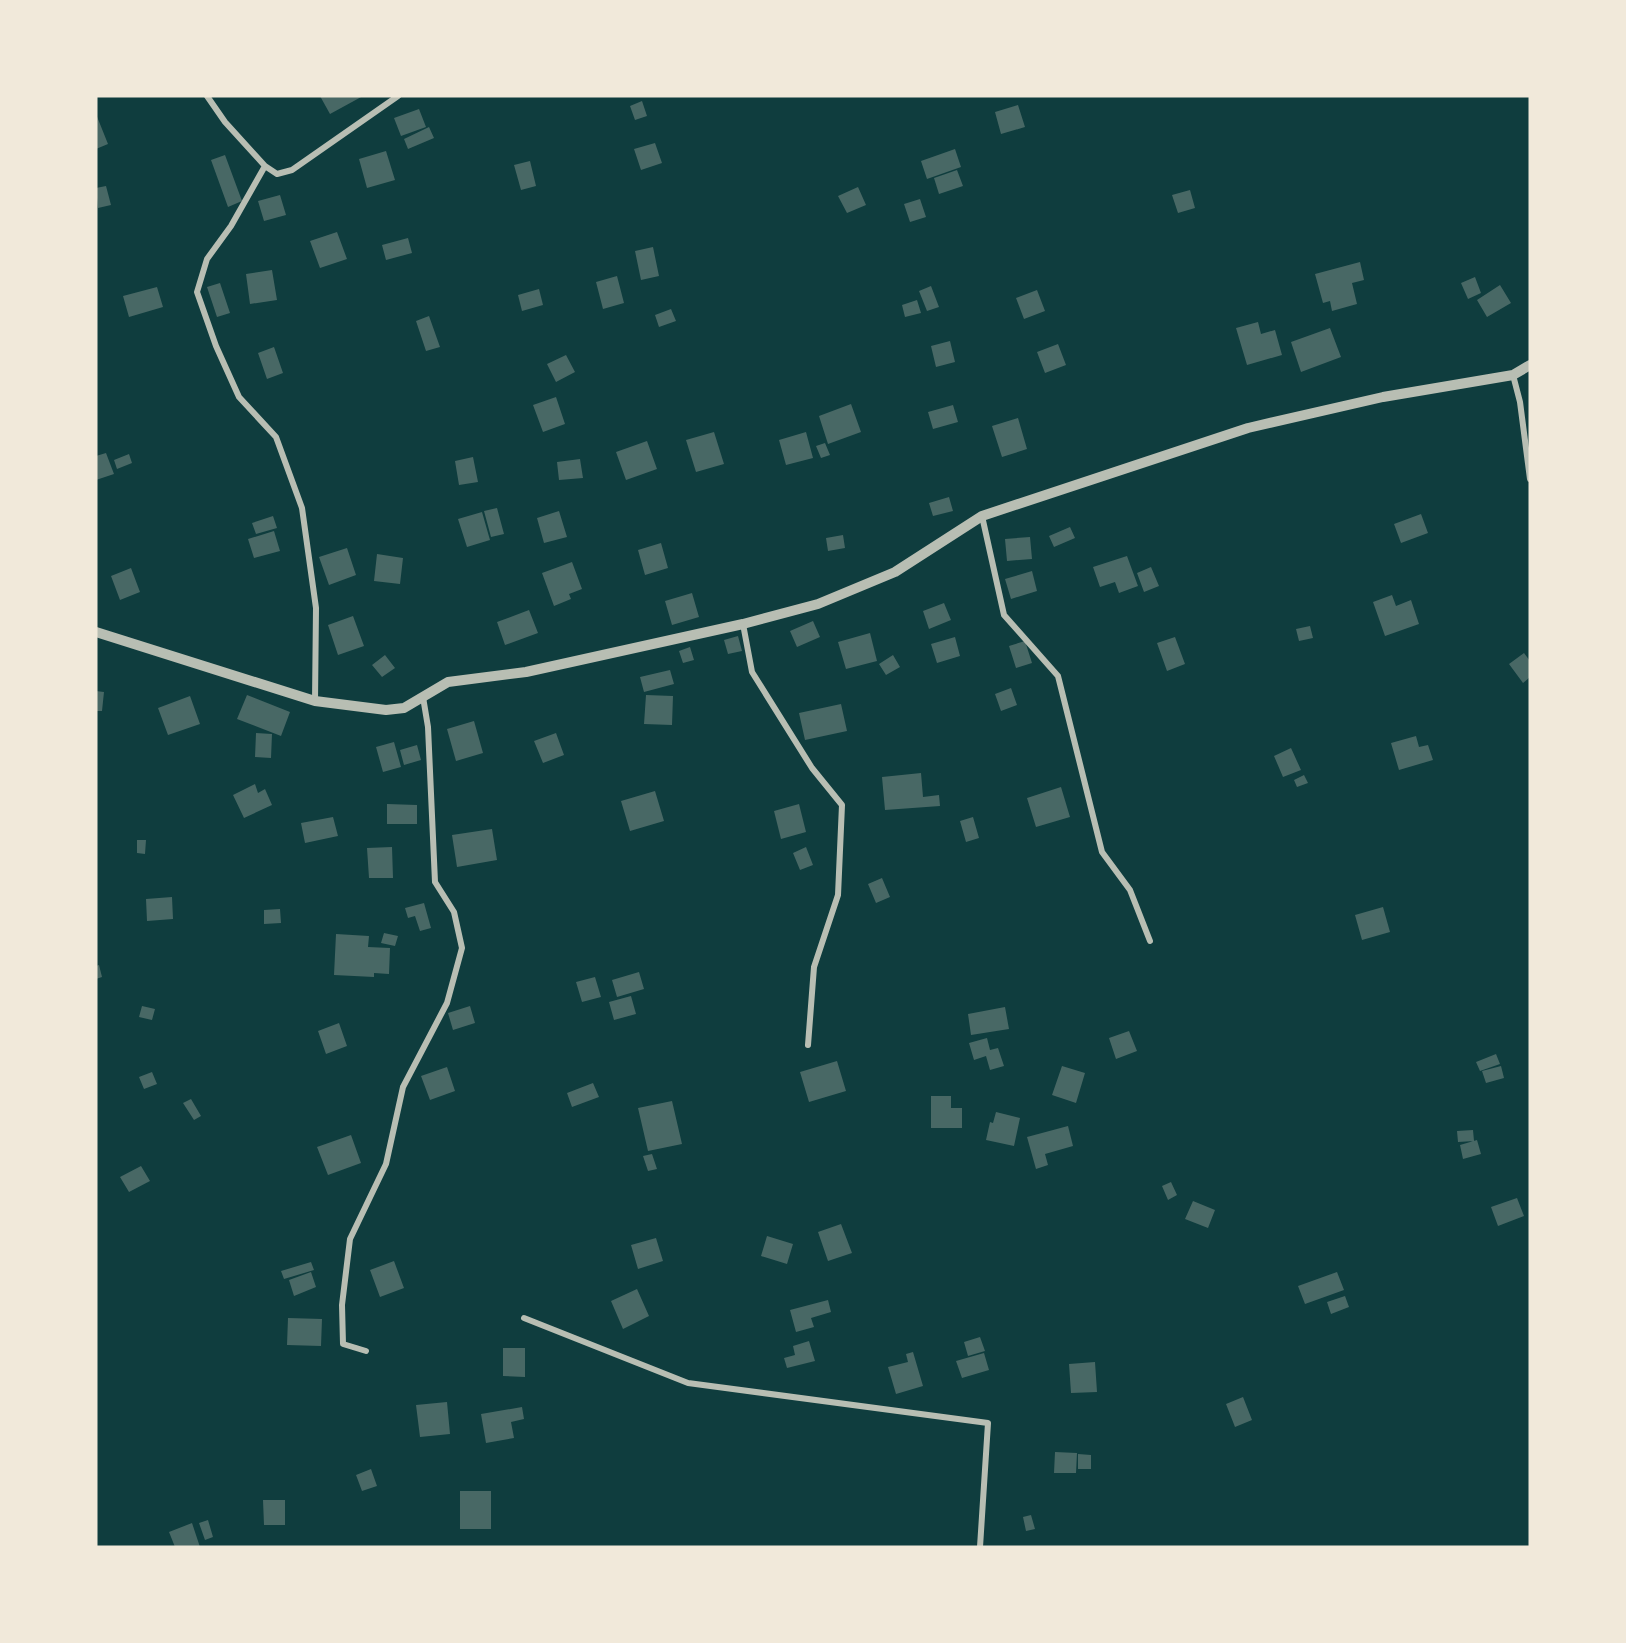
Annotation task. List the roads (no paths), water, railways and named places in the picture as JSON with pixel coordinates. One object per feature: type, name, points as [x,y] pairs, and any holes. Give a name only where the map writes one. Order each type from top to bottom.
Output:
[{"type":"street","points":[[207,96],[225,122],[265,166],[277,174],[291,170],[398,96]]},
{"type":"street","points":[[265,166],[231,226],[207,259],[197,292],[216,346],[239,397],[276,437],[302,508],[315,608],[315,701]]},
{"type":"street","points":[[96,632],[315,701],[386,710],[404,708],[448,682],[526,672],[743,624],[818,604],[895,572],[982,516],[1248,428],[1383,397],[1513,375],[1530,365]]},
{"type":"street","points":[[1513,375],[1520,402],[1530,479]]},
{"type":"street","points":[[982,516],[1004,615],[1058,676],[1102,852],[1130,890],[1150,941]]},
{"type":"street","points":[[743,624],[752,672],[812,768],[842,805],[838,895],[814,967],[808,1045]]},
{"type":"street","points":[[366,1351],[343,1344],[342,1305],[350,1239],[386,1164],[403,1087],[447,1003],[462,948],[454,912],[435,882],[428,738],[423,697]]},
{"type":"street","points":[[524,1318],[688,1383],[988,1423],[980,1547]]}]
